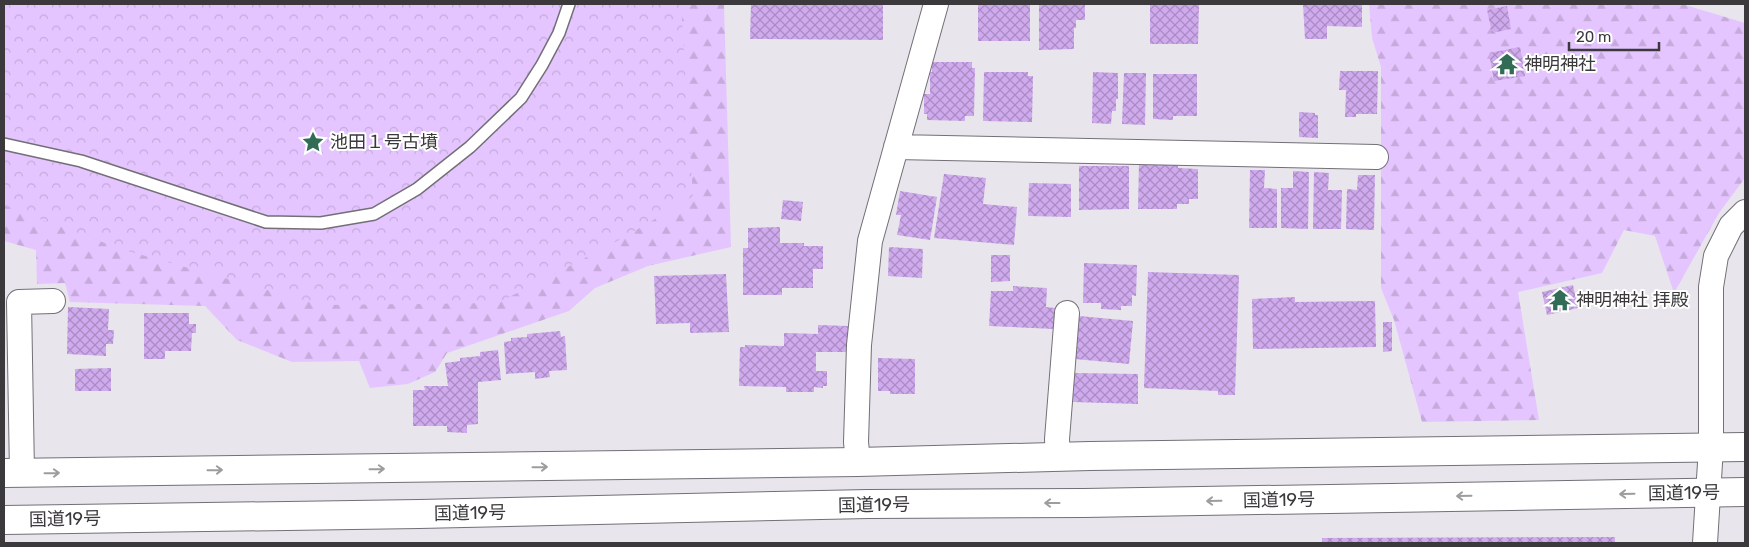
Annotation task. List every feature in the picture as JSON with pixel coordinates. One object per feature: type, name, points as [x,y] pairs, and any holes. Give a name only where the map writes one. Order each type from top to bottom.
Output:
[{"type":"highway","points":[[13,473],[858,462],[1058,457],[1745,447]]},
{"type":"highway","name":"国道19号","points":[[4,520],[419,514],[858,504],[1094,503],[1745,492]]},
{"type":"street","points":[[858,462],[856,442],[859,346],[870,241],[936,4]]},
{"type":"street","points":[[896,147],[1376,157]]},
{"type":"street","points":[[1706,543],[1711,447],[1711,287],[1716,256],[1731,226],[1745,212]]},
{"type":"street","points":[[13,473],[19,302],[52,301]]},
{"type":"street","points":[[1058,457],[1056,439],[1067,313]]},
{"type":"lane","points":[[4,144],[82,161],[266,222],[321,223],[374,214],[409,194],[432,177],[470,147],[521,98],[559,33],[569,4]]},
{"type":"green space","points":[[4,4],[724,4],[731,247],[648,266],[595,288],[569,311],[447,353],[435,372],[408,384],[370,388],[359,361],[292,362],[237,340],[205,306],[70,302],[65,283],[37,284],[36,250],[4,241]]},
{"type":"green space","points":[[4,4],[681,4],[693,197],[612,244],[498,303],[321,305],[124,250],[4,206]]},
{"type":"green space","points":[[1369,4],[1682,4],[1745,23],[1745,178],[1719,213],[1674,293],[1655,236],[1624,230],[1602,273],[1518,292],[1539,420],[1422,422],[1394,320],[1381,288],[1381,67],[1372,38]]},
{"type":"building","points":[[751,4],[883,4],[883,40],[750,39]]},
{"type":"building","points":[[978,4],[1030,4],[1030,41],[978,41]]},
{"type":"building","points":[[1039,4],[1085,4],[1085,20],[1076,20],[1076,28],[1074,28],[1074,49],[1039,50]]},
{"type":"building","points":[[1150,4],[1199,4],[1198,44],[1150,44]]},
{"type":"building","points":[[1303,4],[1362,4],[1362,27],[1327,26],[1327,39],[1305,39]]},
{"type":"building","points":[[1507,6],[1511,29],[1492,33],[1487,10]]},
{"type":"building","name":"神明神社","points":[[1520,47],[1525,76],[1494,81],[1489,53]]},
{"type":"building","points":[[932,62],[972,62],[972,68],[975,68],[974,116],[965,116],[965,121],[927,120],[927,114],[924,114],[924,94],[930,94]]},
{"type":"building","points":[[1340,71],[1378,71],[1377,114],[1356,114],[1356,117],[1345,117],[1346,90],[1339,90]]},
{"type":"building","points":[[984,72],[1028,72],[1028,76],[1033,76],[1032,122],[983,121]]},
{"type":"building","points":[[1093,72],[1118,73],[1118,99],[1116,99],[1116,111],[1112,111],[1111,124],[1092,123]]},
{"type":"building","points":[[1124,73],[1146,73],[1145,125],[1122,124]]},
{"type":"building","points":[[1153,74],[1197,74],[1197,116],[1173,116],[1173,120],[1153,119]]},
{"type":"building","points":[[1299,112],[1315,113],[1315,115],[1318,115],[1318,138],[1299,137]]},
{"type":"building","points":[[1139,163],[1178,164],[1178,168],[1198,169],[1198,199],[1189,199],[1189,204],[1177,204],[1177,209],[1138,209]]},
{"type":"building","points":[[1079,166],[1129,166],[1129,209],[1079,210]]},
{"type":"building","points":[[1250,170],[1265,170],[1264,188],[1277,189],[1277,228],[1249,228]]},
{"type":"building","points":[[1293,171],[1309,172],[1308,229],[1281,228],[1281,188],[1293,188]]},
{"type":"building","points":[[1314,172],[1329,173],[1328,190],[1342,190],[1341,229],[1313,229]]},
{"type":"building","points":[[944,174],[986,178],[983,204],[1017,207],[1014,245],[934,238]]},
{"type":"building","points":[[1358,175],[1375,175],[1374,230],[1346,229],[1347,189],[1357,190]]},
{"type":"building","points":[[1029,183],[1071,184],[1071,217],[1028,216]]},
{"type":"building","points":[[900,191],[937,197],[930,240],[897,235],[901,215],[896,215]]},
{"type":"building","points":[[783,200],[803,202],[801,221],[781,219]]},
{"type":"building","points":[[780,227],[780,243],[804,243],[804,246],[823,246],[823,269],[813,269],[813,288],[782,288],[782,295],[743,295],[743,248],[748,248],[748,228]]},
{"type":"building","points":[[889,247],[923,249],[922,278],[888,276]]},
{"type":"building","points":[[991,255],[1010,255],[1010,281],[991,282]]},
{"type":"building","points":[[1084,263],[1137,265],[1136,296],[1132,295],[1132,306],[1121,306],[1121,310],[1101,309],[1101,303],[1083,303]]},
{"type":"building","points":[[1148,272],[1239,275],[1235,395],[1218,395],[1218,391],[1144,388]]},
{"type":"building","points":[[726,274],[729,332],[690,333],[690,323],[656,324],[654,276]]},
{"type":"building","name":"神明神社 拝殿","points":[[1573,285],[1578,308],[1547,315],[1542,292]]},
{"type":"building","points":[[1013,286],[1047,288],[1046,307],[1055,308],[1054,329],[989,326],[991,291],[1013,291]]},
{"type":"building","points":[[1295,297],[1295,302],[1375,301],[1376,347],[1253,349],[1252,299]]},
{"type":"building","points":[[68,307],[109,309],[108,330],[114,330],[113,344],[106,344],[106,356],[67,354]]},
{"type":"building","points":[[144,313],[189,313],[189,324],[196,324],[196,333],[192,333],[191,351],[165,351],[165,359],[144,359]]},
{"type":"building","points":[[1079,316],[1133,321],[1129,364],[1075,359]]},
{"type":"building","points":[[1383,322],[1392,322],[1392,351],[1383,352]]},
{"type":"building","points":[[818,325],[848,326],[848,352],[816,352],[816,371],[827,371],[827,386],[823,386],[823,388],[814,387],[814,392],[786,392],[786,387],[739,386],[740,347],[745,347],[745,345],[784,346],[784,333],[818,334]]},
{"type":"building","points":[[560,331],[561,337],[565,336],[567,370],[549,371],[550,377],[535,379],[535,372],[506,374],[504,342],[511,341],[511,338],[527,337],[527,334]]},
{"type":"building","points":[[498,350],[501,380],[478,382],[478,424],[467,425],[467,433],[447,432],[447,426],[413,426],[413,390],[425,390],[424,386],[448,386],[445,363],[460,361],[460,358],[480,356],[480,352]]},
{"type":"building","points":[[878,358],[915,359],[915,394],[890,394],[890,391],[878,391]]},
{"type":"building","points":[[111,368],[111,391],[75,391],[75,369]]},
{"type":"building","points":[[1074,373],[1138,374],[1138,404],[1073,402]]},
{"type":"building","points":[[1615,537],[1615,543],[1322,543],[1322,538]]},
{"type":"place","name":"神明神社","points":[[1507,64]]},
{"type":"place","name":"池田１号古墳","points":[[313,142]]},
{"type":"place","name":"神明神社 拝殿","points":[[1560,300]]}]
